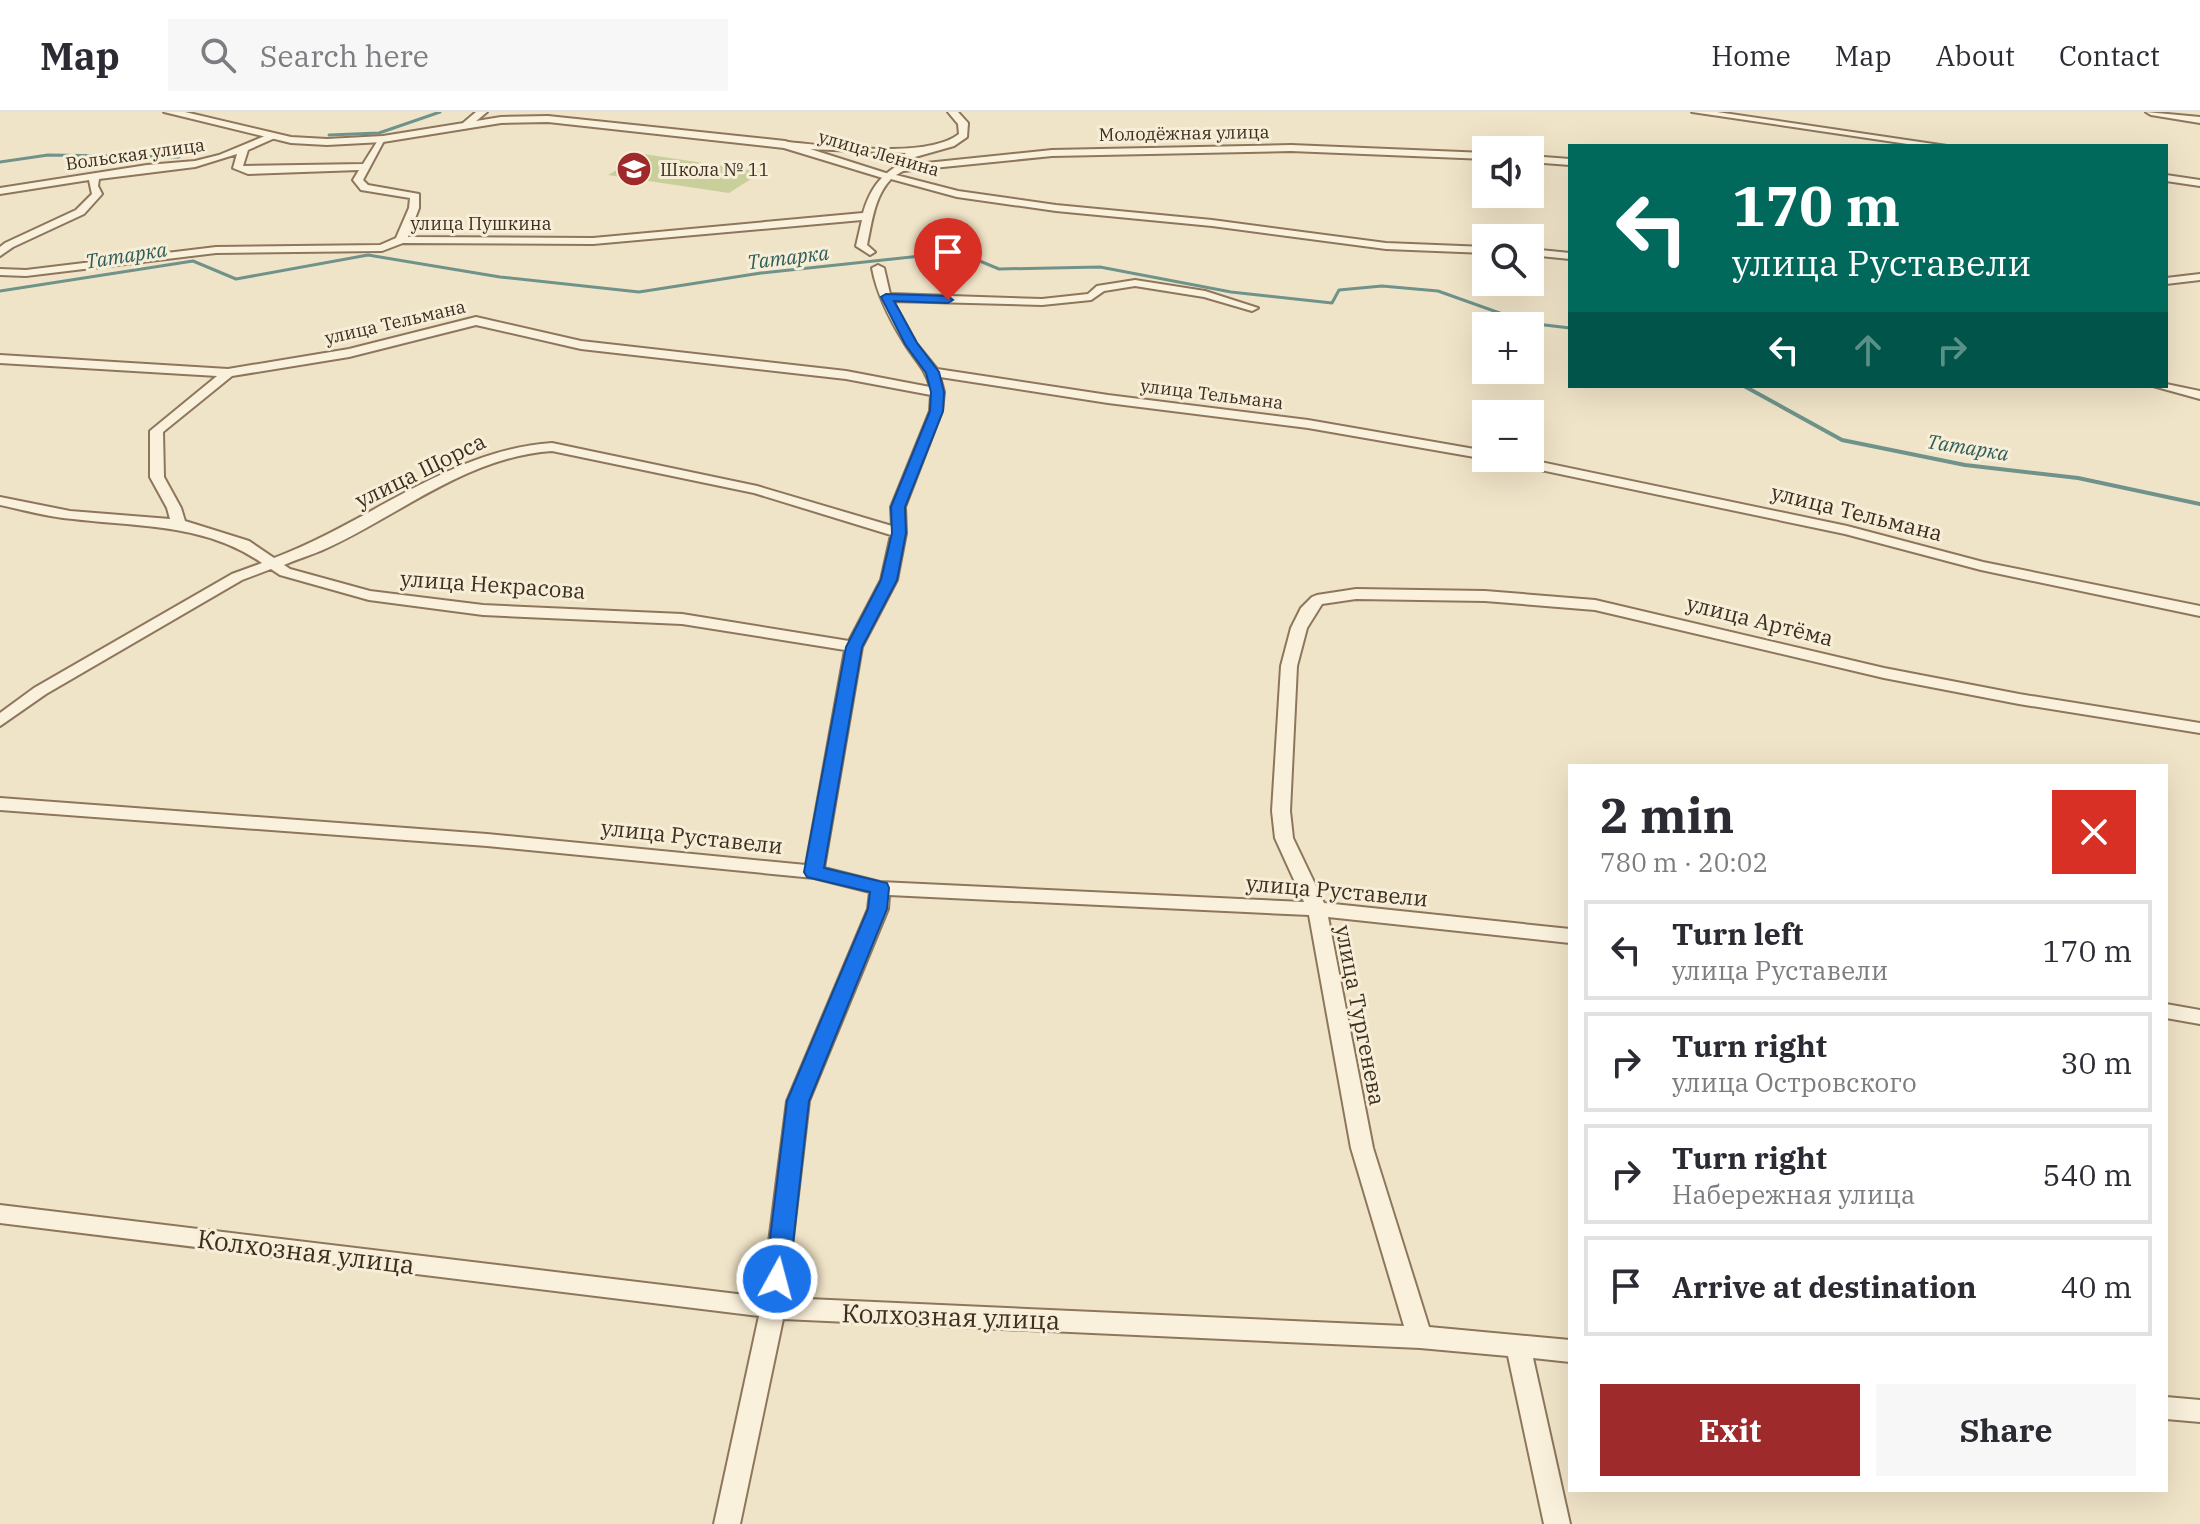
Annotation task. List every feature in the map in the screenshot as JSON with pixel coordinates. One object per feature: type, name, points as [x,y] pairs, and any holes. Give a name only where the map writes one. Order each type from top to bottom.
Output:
[{"type":"street","name":"улица Ленина","points":[[170,112],[272,136],[327,142],[383,139],[523,118],[548,119],[785,145],[957,194],[1056,208],[1212,223],[1386,246],[1472,249]]},
{"type":"street","points":[[466,125],[482,112]]},
{"type":"street","points":[[785,145],[875,151],[919,150],[951,145],[964,135],[963,123],[953,112]]},
{"type":"street","points":[[1697,112],[1928,144]]},
{"type":"street","points":[[2151,112],[2200,120]]},
{"type":"street","name":"Вольская улица","points":[[0,191],[195,164],[272,136]]},
{"type":"street","points":[[383,139],[358,180],[360,185],[415,196],[414,208],[401,240]]},
{"type":"street","name":"Молодёжная улица","points":[[886,175],[900,168],[1039,154],[1291,148],[1472,155]]},
{"type":"street","points":[[243,149],[238,168],[248,171],[364,167]]},
{"type":"street","points":[[900,168],[905,157],[919,150]]},
{"type":"street","points":[[1544,160],[1568,162]]},
{"type":"street","points":[[870,252],[861,246],[867,216],[872,195],[886,175]]},
{"type":"street","points":[[0,253],[9,245],[80,212],[97,194],[93,186],[94,177]]},
{"type":"street","points":[[2168,178],[2200,183]]},
{"type":"street","name":"улица Пушкина","points":[[0,272],[26,273],[216,250],[382,248],[401,240],[593,241],[867,216]]},
{"type":"street","points":[[1544,253],[1568,256]]},
{"type":"street","points":[[814,872],[854,647],[889,580],[899,533],[898,507],[936,411],[938,392],[933,372],[911,344],[886,297],[878,268]]},
{"type":"street","points":[[2168,281],[2200,277]]},
{"type":"street","points":[[886,297],[1042,302],[1091,297],[1101,288],[1135,283],[1205,294],[1252,308]]},
{"type":"street","name":"улица Тельмана","points":[[0,359],[228,373],[349,353],[476,321],[581,345],[846,375],[938,392]]},
{"type":"street","name":"улица Тельмана","points":[[933,372],[1108,399],[1308,424],[1472,453]]},
{"type":"street","points":[[178,524],[176,506],[158,479],[155,454],[157,431],[228,373]]},
{"type":"street","points":[[2168,388],[2200,395]]},
{"type":"street","name":"улица Щорса","points":[[0,721],[40,691],[202,596],[274,562],[320,546],[451,474],[522,449],[552,447],[757,490],[899,533]]},
{"type":"street","name":"улица Тельмана","points":[[1544,467],[1847,530],[1981,566],[2200,611]]},
{"type":"street","name":"улица Некрасова","points":[[0,501],[70,515],[178,524],[244,544],[285,572],[369,595],[483,610],[682,619],[854,647]]},
{"type":"street","name":"улица Артёма","points":[[1309,608],[1317,600],[1356,594],[1529,597],[1595,605],[1884,673],[2019,699],[2200,728]]},
{"type":"street","name":"улица Тургенева","points":[[1309,608],[1299,628],[1289,666],[1281,811],[1284,838],[1317,909],[1362,1148],[1420,1337]]},
{"type":"street","name":"улица Руставели","points":[[0,804],[487,840],[814,872],[880,888],[1317,909],[1568,936]]},
{"type":"street","points":[[727,1524],[773,1308],[798,1101],[878,909],[880,888]]},
{"type":"street","points":[[2168,1011],[2200,1017]]},
{"type":"street","name":"Колхозная улица","points":[[0,1214],[773,1308],[1420,1337],[1568,1351]]},
{"type":"street","points":[[1518,1346],[1557,1524]]},
{"type":"street","points":[[2168,1408],[2200,1411]]},
{"type":"green space","points":[[644,154],[762,172],[729,193],[608,175]]},
{"type":"waterway","points":[[329,135],[379,133],[440,112]]},
{"type":"waterway","points":[[0,162],[48,155],[179,157]]},
{"type":"waterway","name":"Татарка","points":[[0,291],[193,261],[236,279],[368,255],[500,277],[639,292],[761,273],[958,252],[999,269],[1100,267],[1231,292],[1332,303],[1339,290],[1382,286],[1438,291],[1528,323],[1568,328]]},
{"type":"waterway","name":"Татарка","points":[[1748,388],[1842,440],[1965,465],[2078,478],[2200,504]]},
{"type":"place","name":"Школа № 11","points":[[634,169]]},
{"type":"route","points":[[777,1279],[798,1101],[878,909],[880,888],[814,872],[854,647],[889,580],[899,533],[898,507],[936,411],[938,392],[933,372],[911,344],[886,297],[948,300]]}]
